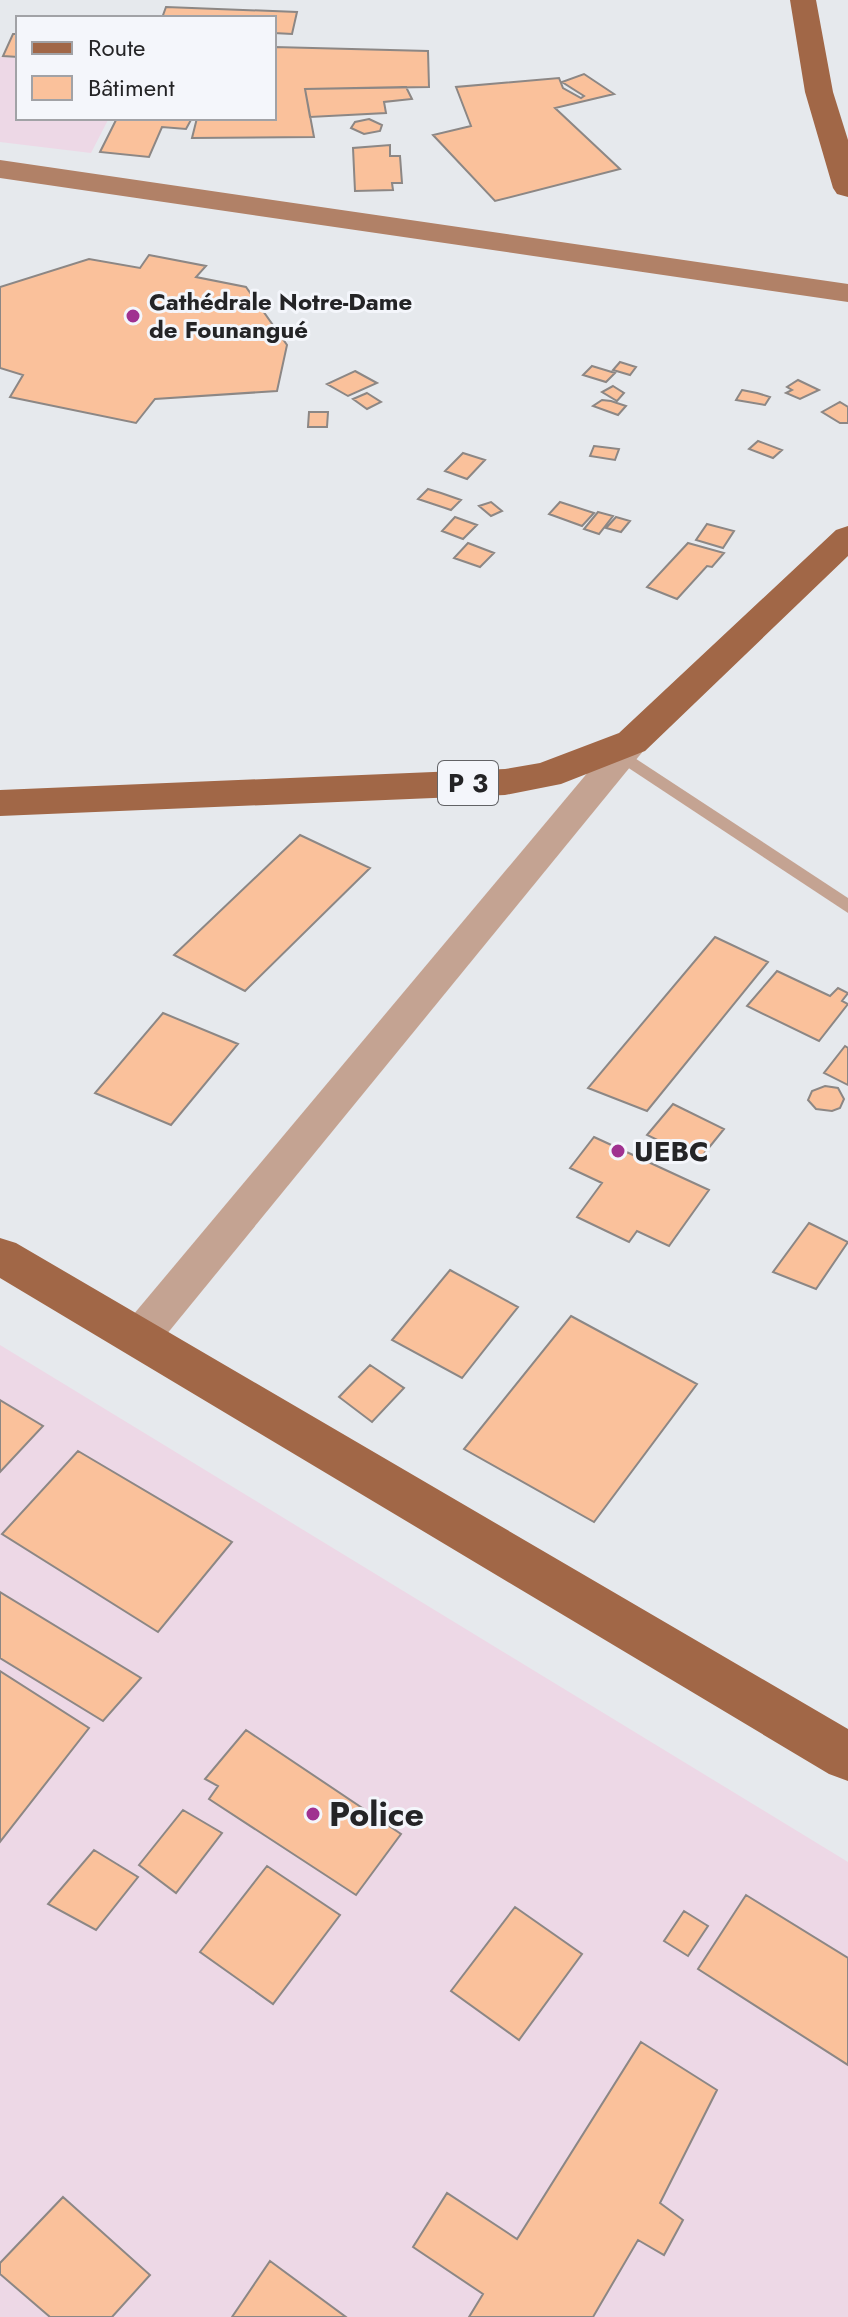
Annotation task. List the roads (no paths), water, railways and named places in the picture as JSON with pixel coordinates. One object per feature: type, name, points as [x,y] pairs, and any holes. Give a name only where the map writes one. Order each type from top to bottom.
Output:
[{"type":"main road","points":[[803,0],[819,92],[848,188]]},
{"type":"main road","points":[[0,169],[848,293]]},
{"type":"main road","name":"P 3","points":[[0,803],[505,782],[547,775],[627,749],[848,537]]},
{"type":"main road","points":[[0,1256],[848,1757]]},
{"type":"street","points":[[138,1339],[627,749]]},
{"type":"lane","points":[[627,749],[848,907]]},
{"type":"place","name":"Cathédrale Notre-Dame de Founangué","points":[[133,316]]},
{"type":"place","name":"UEBC","points":[[618,1151]]},
{"type":"place","name":"Police","points":[[313,1814]]}]
